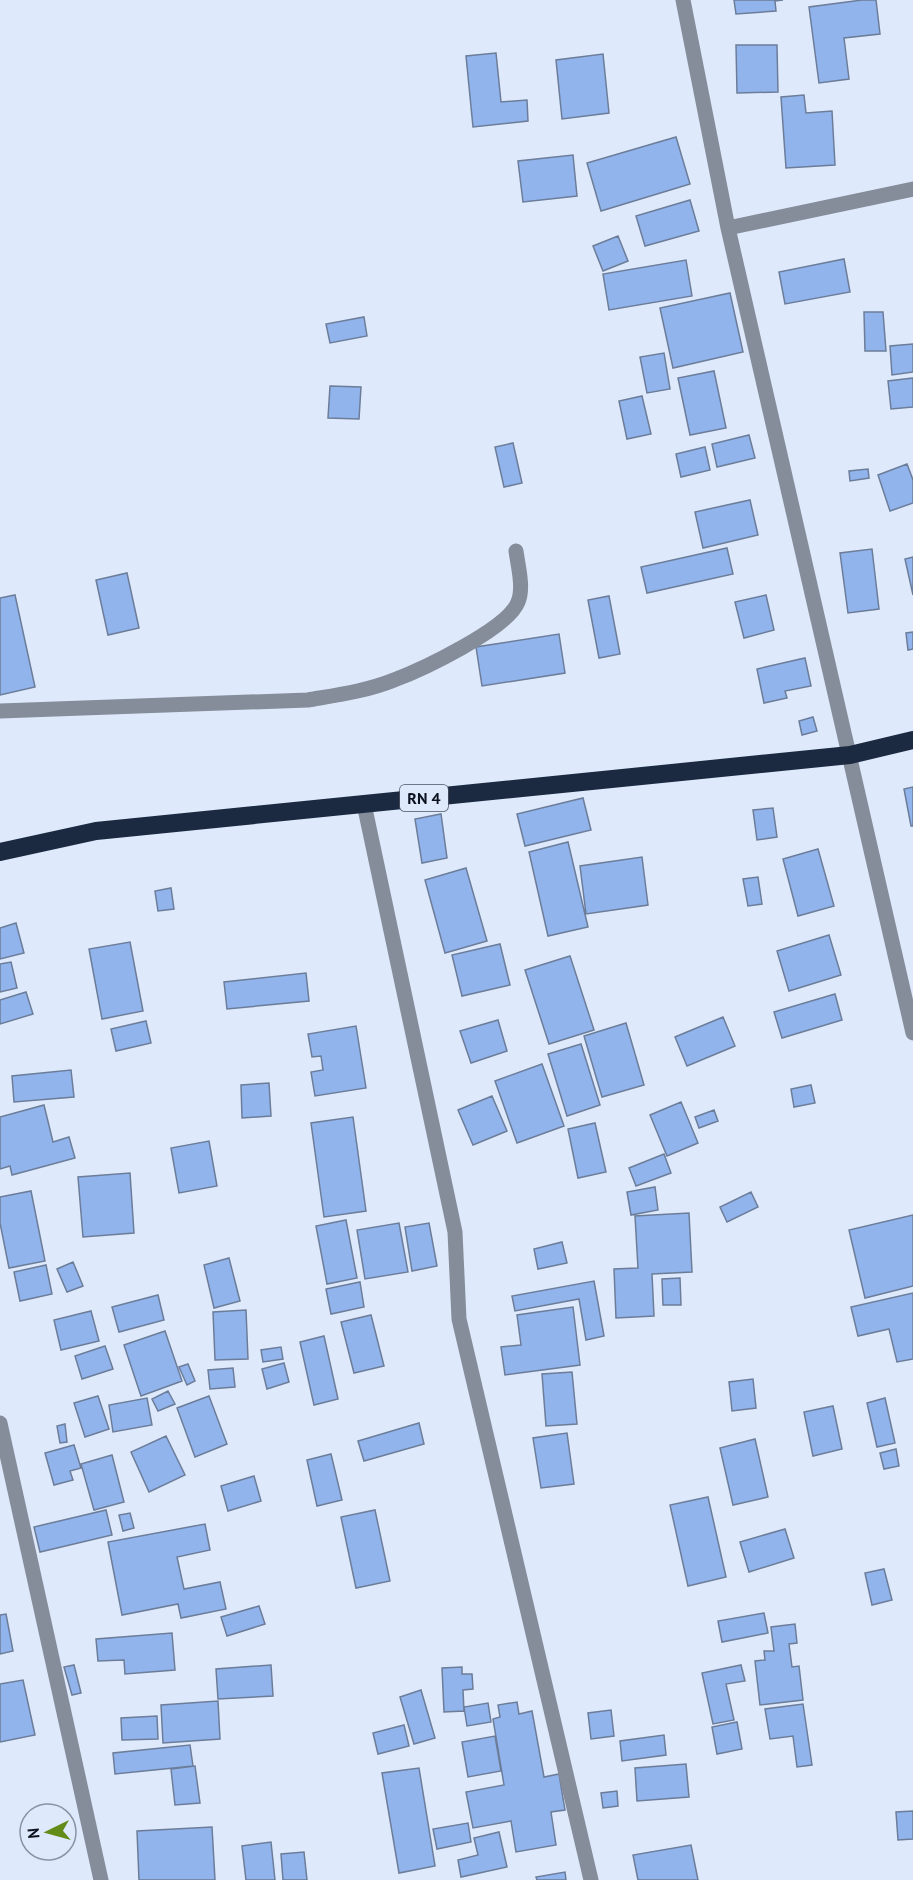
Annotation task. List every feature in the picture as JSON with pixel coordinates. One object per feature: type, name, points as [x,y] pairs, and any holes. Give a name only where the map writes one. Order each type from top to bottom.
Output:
[{"type":"highway","name":"RN 4","points":[[0,852],[96,831],[850,755],[913,740]]},
{"type":"street","points":[[683,0],[728,228],[913,1033]]},
{"type":"street","points":[[728,228],[913,189]]},
{"type":"street","points":[[0,711],[308,699],[355,692],[394,680],[450,654],[492,629],[509,614],[518,602],[520,588],[516,551]]},
{"type":"street","points":[[364,804],[455,1232],[459,1319],[591,1880]]},
{"type":"street","points":[[0,1423],[99,1880]]},
{"type":"street","points":[[0,1440],[99,1880]]},
{"type":"building","points":[[734,0],[783,0],[775,1],[776,11],[736,14]]},
{"type":"building","points":[[876,0],[880,34],[844,38],[849,79],[819,83],[809,7]]},
{"type":"building","points":[[736,45],[777,45],[778,92],[737,93]]},
{"type":"building","points":[[496,53],[501,102],[527,100],[528,121],[473,127],[466,56]]},
{"type":"building","points":[[603,54],[609,113],[562,119],[556,60]]},
{"type":"building","points":[[804,95],[806,113],[832,111],[835,165],[786,168],[781,97]]},
{"type":"building","points":[[676,137],[690,184],[601,211],[587,163]]},
{"type":"building","points":[[573,155],[577,196],[523,202],[518,161]]},
{"type":"building","points":[[690,200],[699,231],[645,246],[636,216]]},
{"type":"building","points":[[618,236],[628,261],[603,271],[593,246]]},
{"type":"building","points":[[844,259],[850,292],[785,304],[779,272]]},
{"type":"building","points":[[686,260],[692,296],[609,310],[603,274]]},
{"type":"building","points":[[730,293],[743,352],[673,368],[660,308]]},
{"type":"building","points":[[864,312],[883,312],[886,351],[865,351]]},
{"type":"building","points":[[364,317],[367,336],[330,343],[326,324]]},
{"type":"building","points":[[913,344],[913,372],[892,375],[890,346]]},
{"type":"building","points":[[664,353],[670,389],[647,393],[640,357]]},
{"type":"building","points":[[714,371],[726,428],[690,435],[678,378]]},
{"type":"building","points":[[913,378],[913,407],[891,409],[888,381]]},
{"type":"building","points":[[330,386],[361,387],[359,419],[328,418]]},
{"type":"building","points":[[642,396],[651,434],[627,439],[619,401]]},
{"type":"building","points":[[749,435],[755,458],[717,467],[712,444]]},
{"type":"building","points":[[513,443],[522,483],[504,487],[495,447]]},
{"type":"building","points":[[705,447],[710,470],[681,477],[676,454]]},
{"type":"building","points":[[907,464],[913,480],[913,503],[890,511],[878,475]]},
{"type":"building","points":[[868,469],[869,478],[850,481],[849,471]]},
{"type":"building","points":[[750,500],[758,535],[703,548],[695,512]]},
{"type":"building","points":[[727,548],[733,574],[647,593],[641,567]]},
{"type":"building","points":[[872,549],[879,609],[848,613],[840,553]]},
{"type":"building","points":[[913,557],[913,595],[905,559]]},
{"type":"building","points":[[127,573],[139,628],[108,635],[96,580]]},
{"type":"building","points":[[15,595],[35,687],[0,695],[0,598]]},
{"type":"building","points":[[766,595],[774,630],[744,638],[735,602]]},
{"type":"building","points":[[609,596],[620,654],[599,658],[588,600]]},
{"type":"building","points":[[913,632],[913,649],[908,650],[906,633]]},
{"type":"building","points":[[559,634],[565,673],[482,686],[476,647]]},
{"type":"building","points":[[805,658],[811,686],[785,691],[787,698],[764,703],[757,669]]},
{"type":"building","points":[[813,717],[817,731],[802,735],[799,721]]},
{"type":"building","points":[[913,787],[913,826],[911,826],[904,789]]},
{"type":"building","points":[[583,798],[591,830],[525,846],[517,814]]},
{"type":"building","points":[[773,808],[777,837],[757,840],[753,810]]},
{"type":"building","points":[[441,814],[447,858],[422,863],[415,819]]},
{"type":"building","points":[[568,842],[588,927],[548,936],[529,852]]},
{"type":"building","points":[[818,849],[834,906],[798,916],[783,859]]},
{"type":"building","points":[[642,857],[648,905],[586,914],[580,866]]},
{"type":"building","points":[[466,868],[487,941],[445,953],[425,880]]},
{"type":"building","points":[[758,877],[762,904],[748,906],[743,879]]},
{"type":"building","points":[[171,888],[174,909],[158,911],[155,891]]},
{"type":"building","points":[[16,923],[24,953],[0,959],[0,928]]},
{"type":"building","points":[[829,935],[841,975],[789,991],[777,951]]},
{"type":"building","points":[[130,942],[143,1011],[102,1019],[89,949]]},
{"type":"building","points":[[500,944],[510,985],[462,996],[452,955]]},
{"type":"building","points":[[570,956],[594,1030],[549,1044],[525,970]]},
{"type":"building","points":[[11,962],[17,988],[0,992],[0,964]]},
{"type":"building","points":[[306,973],[309,1001],[227,1009],[224,982]]},
{"type":"building","points":[[26,992],[33,1014],[0,1024],[0,1000]]},
{"type":"building","points":[[835,994],[842,1020],[782,1038],[774,1012]]},
{"type":"building","points":[[723,1017],[735,1046],[687,1066],[675,1037]]},
{"type":"building","points":[[498,1020],[507,1051],[471,1063],[460,1031]]},
{"type":"building","points":[[146,1021],[151,1043],[116,1051],[111,1029]]},
{"type":"building","points":[[626,1023],[644,1085],[602,1097],[584,1036]]},
{"type":"building","points":[[356,1026],[366,1088],[315,1096],[311,1072],[323,1070],[321,1056],[312,1057],[308,1034]]},
{"type":"building","points":[[581,1044],[600,1105],[567,1116],[548,1054]]},
{"type":"building","points":[[542,1064],[564,1126],[517,1143],[495,1081]]},
{"type":"building","points":[[71,1070],[74,1097],[14,1102],[12,1076]]},
{"type":"building","points":[[269,1083],[271,1116],[242,1118],[241,1085]]},
{"type":"building","points":[[811,1085],[815,1103],[794,1107],[791,1089]]},
{"type":"building","points":[[492,1096],[507,1131],[473,1145],[458,1110]]},
{"type":"building","points":[[681,1102],[698,1143],[667,1156],[650,1115]]},
{"type":"building","points":[[44,1105],[53,1142],[69,1137],[75,1158],[12,1175],[10,1166],[0,1169],[0,1117]]},
{"type":"building","points":[[714,1110],[718,1121],[699,1128],[695,1117]]},
{"type":"building","points":[[353,1117],[366,1211],[324,1217],[311,1123]]},
{"type":"building","points":[[595,1123],[606,1172],[578,1178],[568,1129]]},
{"type":"building","points":[[209,1141],[217,1186],[179,1193],[171,1148]]},
{"type":"building","points":[[664,1154],[671,1173],[636,1186],[629,1168]]},
{"type":"building","points":[[130,1173],[134,1233],[83,1237],[78,1177]]},
{"type":"building","points":[[655,1187],[658,1210],[631,1215],[627,1192]]},
{"type":"building","points":[[31,1191],[45,1261],[9,1268],[0,1223],[0,1197]]},
{"type":"building","points":[[751,1192],[758,1207],[727,1222],[720,1207]]},
{"type":"building","points":[[689,1213],[692,1272],[652,1274],[654,1316],[616,1318],[614,1269],[638,1268],[635,1216]]},
{"type":"building","points":[[913,1215],[913,1286],[865,1298],[849,1230]]},
{"type":"building","points":[[346,1220],[357,1278],[327,1284],[316,1226]]},
{"type":"building","points":[[399,1223],[408,1272],[365,1279],[357,1230]]},
{"type":"building","points":[[429,1223],[437,1266],[412,1271],[405,1227]]},
{"type":"building","points":[[562,1242],[567,1263],[538,1269],[534,1249]]},
{"type":"building","points":[[229,1258],[240,1301],[214,1308],[204,1265]]},
{"type":"building","points":[[73,1262],[83,1286],[67,1292],[57,1269]]},
{"type":"building","points":[[46,1265],[52,1294],[20,1301],[14,1272]]},
{"type":"building","points":[[680,1278],[681,1305],[663,1305],[662,1279]]},
{"type":"building","points":[[594,1281],[604,1336],[586,1340],[579,1299],[515,1311],[512,1296]]},
{"type":"building","points":[[360,1282],[364,1307],[331,1314],[326,1289]]},
{"type":"building","points":[[913,1293],[913,1359],[897,1362],[889,1329],[858,1336],[851,1307]]},
{"type":"building","points":[[158,1295],[164,1320],[119,1332],[112,1307]]},
{"type":"building","points":[[573,1307],[580,1365],[505,1375],[501,1347],[521,1345],[517,1315]]},
{"type":"building","points":[[246,1310],[248,1359],[215,1360],[213,1312]]},
{"type":"building","points":[[91,1311],[99,1341],[61,1350],[54,1320]]},
{"type":"building","points":[[371,1315],[384,1366],[354,1373],[341,1322]]},
{"type":"building","points":[[165,1331],[182,1381],[141,1396],[124,1345]]},
{"type":"building","points":[[324,1336],[338,1399],[314,1405],[300,1342]]},
{"type":"building","points":[[105,1346],[113,1369],[82,1379],[75,1356]]},
{"type":"building","points":[[281,1347],[283,1359],[263,1362],[261,1350]]},
{"type":"building","points":[[284,1363],[289,1382],[267,1389],[262,1369]]},
{"type":"building","points":[[188,1364],[195,1381],[187,1385],[179,1367]]},
{"type":"building","points":[[233,1368],[235,1387],[210,1389],[208,1370]]},
{"type":"building","points":[[572,1372],[577,1424],[546,1426],[542,1374]]},
{"type":"building","points":[[753,1379],[756,1408],[732,1411],[729,1382]]},
{"type":"building","points":[[168,1391],[175,1404],[158,1411],[152,1399]]},
{"type":"building","points":[[98,1396],[109,1429],[85,1437],[74,1403]]},
{"type":"building","points":[[209,1396],[227,1444],[195,1457],[177,1408]]},
{"type":"building","points":[[147,1398],[152,1425],[113,1432],[109,1405]]},
{"type":"building","points":[[885,1398],[895,1443],[877,1447],[867,1403]]},
{"type":"building","points":[[833,1406],[842,1449],[813,1456],[804,1412]]},
{"type":"building","points":[[419,1423],[424,1444],[364,1461],[358,1441]]},
{"type":"building","points":[[65,1424],[67,1442],[60,1443],[57,1426]]},
{"type":"building","points":[[567,1433],[574,1484],[541,1488],[533,1438]]},
{"type":"building","points":[[166,1436],[185,1475],[149,1492],[131,1452]]},
{"type":"building","points":[[755,1439],[768,1497],[733,1505],[720,1448]]},
{"type":"building","points":[[74,1445],[81,1468],[70,1471],[73,1480],[54,1485],[45,1453]]},
{"type":"building","points":[[896,1449],[899,1466],[884,1469],[880,1453]]},
{"type":"building","points":[[331,1454],[342,1500],[317,1506],[307,1460]]},
{"type":"building","points":[[112,1455],[124,1502],[94,1510],[81,1464]]},
{"type":"building","points":[[254,1476],[261,1501],[228,1511],[221,1486]]},
{"type":"building","points":[[708,1497],[726,1577],[688,1586],[670,1505]]},
{"type":"building","points":[[106,1510],[112,1535],[40,1552],[34,1527]]},
{"type":"building","points":[[375,1510],[390,1581],[356,1588],[341,1517]]},
{"type":"building","points":[[130,1513],[134,1528],[123,1531],[119,1515]]},
{"type":"building","points":[[205,1524],[210,1550],[177,1557],[184,1589],[220,1582],[226,1609],[181,1618],[178,1604],[122,1615],[108,1542]]},
{"type":"building","points":[[785,1529],[794,1558],[749,1572],[740,1542]]},
{"type":"building","points":[[884,1569],[892,1600],[872,1605],[865,1573]]},
{"type":"building","points":[[259,1606],[265,1624],[227,1636],[221,1617]]},
{"type":"building","points":[[764,1613],[768,1633],[722,1642],[718,1621]]},
{"type":"building","points":[[6,1614],[13,1651],[0,1654],[0,1615]]},
{"type":"building","points":[[795,1624],[797,1643],[789,1644],[792,1667],[799,1666],[803,1700],[760,1705],[755,1661],[765,1660],[764,1651],[774,1651],[771,1627]]},
{"type":"building","points":[[172,1633],[175,1670],[125,1674],[124,1660],[98,1661],[96,1639]]},
{"type":"building","points":[[74,1665],[81,1693],[72,1695],[64,1667]]},
{"type":"building","points":[[271,1665],[273,1696],[218,1699],[216,1669]]},
{"type":"building","points":[[741,1665],[745,1681],[726,1684],[734,1720],[713,1724],[702,1673]]},
{"type":"building","points":[[462,1667],[462,1674],[472,1674],[473,1689],[463,1690],[464,1711],[444,1712],[442,1668]]},
{"type":"building","points":[[23,1680],[35,1735],[0,1742],[0,1684]]},
{"type":"building","points":[[421,1690],[435,1738],[414,1744],[400,1697]]},
{"type":"building","points":[[218,1701],[220,1739],[163,1743],[161,1705]]},
{"type":"building","points":[[517,1702],[519,1714],[532,1711],[544,1777],[559,1774],[565,1810],[551,1812],[556,1845],[516,1852],[511,1821],[473,1828],[466,1792],[504,1785],[493,1719],[500,1717],[498,1705]]},
{"type":"building","points":[[488,1703],[491,1722],[467,1726],[464,1707]]},
{"type":"building","points":[[803,1704],[812,1765],[797,1767],[793,1736],[770,1739],[765,1709]]},
{"type":"building","points":[[611,1710],[614,1736],[591,1739],[588,1713]]},
{"type":"building","points":[[157,1716],[158,1739],[122,1740],[121,1718]]},
{"type":"building","points":[[737,1722],[742,1749],[717,1754],[712,1727]]},
{"type":"building","points":[[404,1725],[409,1746],[378,1754],[373,1733]]},
{"type":"building","points":[[664,1735],[666,1755],[622,1761],[620,1741]]},
{"type":"building","points":[[495,1736],[501,1771],[468,1777],[462,1742]]},
{"type":"building","points":[[190,1745],[193,1766],[115,1774],[113,1753]]},
{"type":"building","points":[[686,1764],[689,1797],[637,1801],[635,1768]]},
{"type":"building","points":[[195,1766],[200,1803],[175,1805],[171,1769]]},
{"type":"building","points":[[419,1768],[435,1866],[399,1873],[382,1773]]},
{"type":"building","points":[[617,1791],[618,1806],[603,1808],[601,1793]]},
{"type":"building","points":[[913,1811],[913,1839],[898,1840],[896,1812]]},
{"type":"building","points":[[468,1823],[471,1842],[437,1849],[433,1829]]},
{"type":"building","points":[[212,1827],[215,1880],[139,1880],[137,1831]]},
{"type":"building","points":[[499,1832],[507,1867],[461,1877],[458,1860],[478,1855],[474,1838]]},
{"type":"building","points":[[271,1842],[275,1880],[246,1880],[242,1846]]},
{"type":"building","points":[[691,1845],[698,1880],[638,1880],[633,1855]]},
{"type":"building","points":[[304,1852],[307,1880],[283,1880],[281,1854]]},
{"type":"building","points":[[565,1872],[566,1880],[537,1880],[536,1877]]}]
